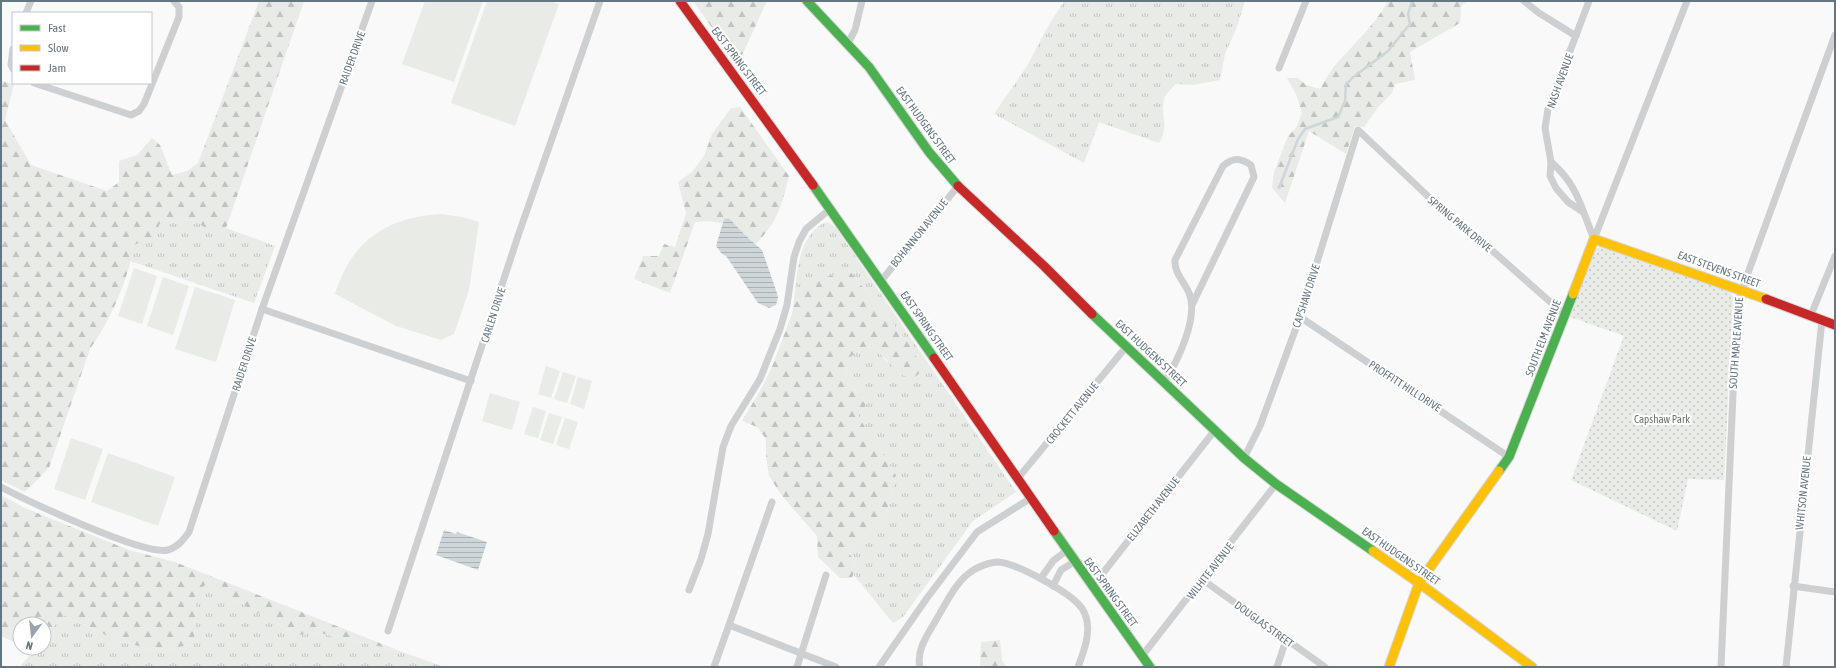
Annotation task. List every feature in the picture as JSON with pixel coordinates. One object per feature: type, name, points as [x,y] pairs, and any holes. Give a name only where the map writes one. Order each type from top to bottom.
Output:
[{"type":"street","points":[[26,12],[31,1]]},
{"type":"street","points":[[37,84],[131,115],[139,110],[144,104],[179,18],[179,7],[174,1]]},
{"type":"street","name":"RAIDER DRIVE","points":[[1,487],[86,526],[152,550],[168,550],[180,544],[189,532],[262,309],[372,1]]},
{"type":"street","name":"CARLEN DRIVE","points":[[388,631],[522,223],[600,1]]},
{"type":"street","name":"EAST SPRING STREET","points":[[680,1],[750,94],[1018,478],[1066,551],[1150,667]]},
{"type":"street","name":"EAST HUDGENS STREET","points":[[807,1],[848,43],[892,97],[929,152],[958,186],[1044,266],[1126,347],[1244,458],[1276,484],[1419,583],[1532,667]]},
{"type":"street","points":[[848,43],[855,30],[862,1]]},
{"type":"street","points":[[1279,68],[1306,1]]},
{"type":"street","points":[[1524,1],[1539,13],[1576,36]]},
{"type":"street","name":"NASH AVENUE","points":[[1583,212],[1568,202],[1556,188],[1550,176],[1551,162],[1545,128],[1548,109],[1589,1]]},
{"type":"street","name":"SOUTH ELM AVENUE","points":[[1389,667],[1419,583],[1509,457],[1687,1]]},
{"type":"street","name":"SOUTH MAPLE AVENUE","points":[[1721,667],[1737,303],[1835,35]]},
{"type":"street","points":[[12,57],[12,67]]},
{"type":"street","name":"SPRING PARK DRIVE","points":[[1358,130],[1433,201],[1478,238],[1565,315]]},
{"type":"street","name":"CAPSHAW DRIVE","points":[[1244,458],[1263,419],[1300,317],[1358,130]]},
{"type":"street","points":[[1164,382],[1173,368],[1186,335],[1192,305],[1254,177],[1251,165],[1245,161],[1238,159],[1230,160],[1223,166],[1175,260],[1177,272],[1186,285],[1192,305]]},
{"type":"street","points":[[1551,162],[1562,171],[1580,198],[1583,212],[1594,239]]},
{"type":"street","name":"BOHANNON AVENUE","points":[[881,281],[958,186]]},
{"type":"street","points":[[689,590],[702,559],[708,534],[723,447],[731,426],[760,379],[780,329],[788,305],[794,257],[799,242],[806,229],[830,209]]},
{"type":"street","name":"EAST STEVENS STREET","points":[[1594,239],[1741,289],[1835,325]]},
{"type":"street","points":[[1811,315],[1835,256]]},
{"type":"street","points":[[262,309],[471,381]]},
{"type":"street","name":"PROFFITT HILL DRIVE","points":[[1300,317],[1509,457]]},
{"type":"street","name":"WHITSON AVENUE","points":[[1786,667],[1793,586],[1822,320]]},
{"type":"street","name":"CROCKETT AVENUE","points":[[1018,478],[1126,347]]},
{"type":"street","name":"ELIZABETH AVENUE","points":[[1092,587],[1214,430]]},
{"type":"street","name":"WILHITE AVENUE","points":[[1142,656],[1203,580],[1276,484]]},
{"type":"street","points":[[879,666],[977,532],[1031,498]]},
{"type":"street","points":[[714,667],[772,502]]},
{"type":"street","points":[[1041,578],[1053,561],[1066,551]]},
{"type":"street","points":[[920,667],[918,659],[925,639],[957,584],[974,569],[996,562],[1041,578],[1081,606],[1086,617],[1088,629],[1084,651],[1078,667]]},
{"type":"street","points":[[1053,586],[1061,570],[1074,562]]},
{"type":"street","points":[[797,667],[826,575]]},
{"type":"street","name":"DOUGLAS STREET","points":[[1203,580],[1325,667]]},
{"type":"street","points":[[1793,586],[1835,592]]},
{"type":"street","points":[[729,625],[836,667]]},
{"type":"street","points":[[1277,667],[1286,640]]},
{"type":"green space","points":[[259,1],[304,1],[226,228],[220,231],[209,229],[200,224],[196,219],[161,221],[154,236],[132,246],[130,264],[121,291],[102,331],[90,349],[49,468],[25,492],[1,480],[1,81],[14,84],[5,120],[31,165],[107,191],[119,182],[119,161],[137,155],[152,138],[160,145],[172,175],[187,171],[198,163]]},
{"type":"green space","points":[[425,1],[483,1],[454,82],[402,64]]},
{"type":"green space","points":[[487,1],[550,1],[559,4],[515,126],[451,103]]},
{"type":"green space","points":[[693,1],[767,1],[738,64]]},
{"type":"green space","points":[[1064,1],[1245,1],[1237,27],[1225,54],[1220,80],[1193,85],[1176,84],[1171,89],[1164,99],[1164,131],[1159,143],[1099,122],[1084,163],[994,114],[1027,66],[1047,28]]},
{"type":"green space","points":[[1388,1],[1468,1],[1461,6],[1460,23],[1410,52],[1415,80],[1395,84],[1392,93],[1379,106],[1364,127],[1355,126],[1346,154],[1309,131],[1285,203],[1272,188],[1274,172],[1288,136],[1296,128],[1302,113],[1296,94],[1287,78],[1298,78],[1306,85],[1320,89],[1333,68],[1369,28]]},
{"type":"green space","points":[[740,107],[789,176],[781,205],[774,221],[756,244],[729,218],[724,219],[722,223],[708,221],[695,222],[670,293],[634,279],[643,256],[659,256],[664,244],[675,247],[686,213],[678,182],[692,172],[704,156],[712,134],[731,108]]},
{"type":"green space","points":[[440,214],[462,217],[479,222],[469,290],[454,334],[441,340],[396,326],[335,294],[342,275],[351,259],[361,246],[374,235],[403,221],[421,216]]},
{"type":"green space","points":[[196,219],[220,231],[226,228],[275,246],[254,303],[130,261],[132,246],[153,236],[161,221]]},
{"type":"green space","points":[[825,222],[830,223],[836,228],[1016,492],[973,521],[903,617],[893,623],[853,574],[856,566],[849,552],[852,544],[886,517],[896,475],[858,416],[866,405],[865,401],[845,380],[850,356],[864,347],[876,348],[887,362],[906,340],[849,270],[794,299],[800,256],[804,246],[816,229]]},
{"type":"green space","name":"Capshaw Park","points":[[1606,247],[1729,290],[1733,296],[1724,480],[1688,479],[1677,531],[1571,480],[1624,336],[1570,317],[1594,253],[1596,249]]},
{"type":"green space","points":[[134,268],[157,276],[142,324],[118,316]]},
{"type":"green space","points":[[849,270],[906,340],[920,363],[921,372],[912,379],[898,373],[876,348],[864,347],[850,357],[845,380],[860,395],[865,401],[866,405],[858,416],[896,475],[886,517],[852,544],[849,552],[856,566],[852,578],[840,578],[818,557],[817,536],[782,496],[769,476],[766,456],[766,439],[757,427],[742,421],[771,369],[792,314],[794,299],[803,290],[820,279]]},
{"type":"green space","points":[[163,277],[189,286],[173,335],[147,326]]},
{"type":"green space","points":[[195,287],[235,300],[216,362],[175,349]]},
{"type":"green space","points":[[546,366],[560,371],[551,398],[538,394]]},
{"type":"green space","points":[[563,372],[576,376],[567,403],[554,399]]},
{"type":"green space","points":[[578,377],[592,381],[584,409],[570,404]]},
{"type":"green space","points":[[490,393],[520,402],[512,430],[482,421]]},
{"type":"green space","points":[[533,407],[546,411],[538,438],[524,434]]},
{"type":"green space","points":[[549,413],[562,417],[553,444],[540,440]]},
{"type":"green space","points":[[565,418],[578,422],[569,449],[556,445]]},
{"type":"green space","points":[[71,438],[103,449],[85,500],[54,489]]},
{"type":"green space","points":[[108,453],[175,477],[158,526],[91,502]]},
{"type":"green space","points":[[1,495],[25,508],[129,550],[175,562],[400,651],[320,633],[297,635],[207,584],[196,591],[194,644],[157,651],[116,640],[64,615],[52,628],[52,616],[12,616],[12,641],[1,636]]},
{"type":"green space","points":[[207,584],[297,635],[320,633],[400,651],[444,667],[20,667],[29,656],[52,656],[52,628],[64,615],[116,640],[157,651],[194,644],[196,591]]},
{"type":"green space","points":[[1000,640],[1002,660],[1006,667],[980,667],[981,642]]},
{"type":"shaded area","points":[[729,218],[762,250],[778,297],[776,305],[769,308],[758,303],[726,256],[722,254],[716,246],[724,219]]},
{"type":"shaded area","points":[[444,530],[456,534],[457,532],[487,542],[478,570],[436,555]]},
{"type":"waterway","points":[[1279,188],[1298,139],[1305,129],[1338,117],[1345,101],[1346,85],[1352,78],[1388,51],[1410,24],[1408,14],[1412,1]]},
{"type":"traffic: fast","points":[[807,1],[869,67],[929,152],[958,186]]},
{"type":"traffic: fast","points":[[813,185],[934,358]]},
{"type":"traffic: fast","points":[[1499,471],[1509,457],[1573,294]]},
{"type":"traffic: fast","points":[[1092,314],[1244,458],[1276,484],[1373,551]]},
{"type":"traffic: fast","points":[[1054,531],[1150,667]]},
{"type":"traffic: slow","points":[[1573,294],[1594,239],[1766,299]]},
{"type":"traffic: slow","points":[[1389,667],[1419,583],[1499,471]]},
{"type":"traffic: slow","points":[[1373,551],[1419,583],[1532,667]]},
{"type":"traffic: jam","points":[[680,1],[813,185]]},
{"type":"traffic: jam","points":[[958,186],[1044,266],[1092,314]]},
{"type":"traffic: jam","points":[[1766,299],[1835,325]]},
{"type":"traffic: jam","points":[[934,358],[1054,531]]}]
